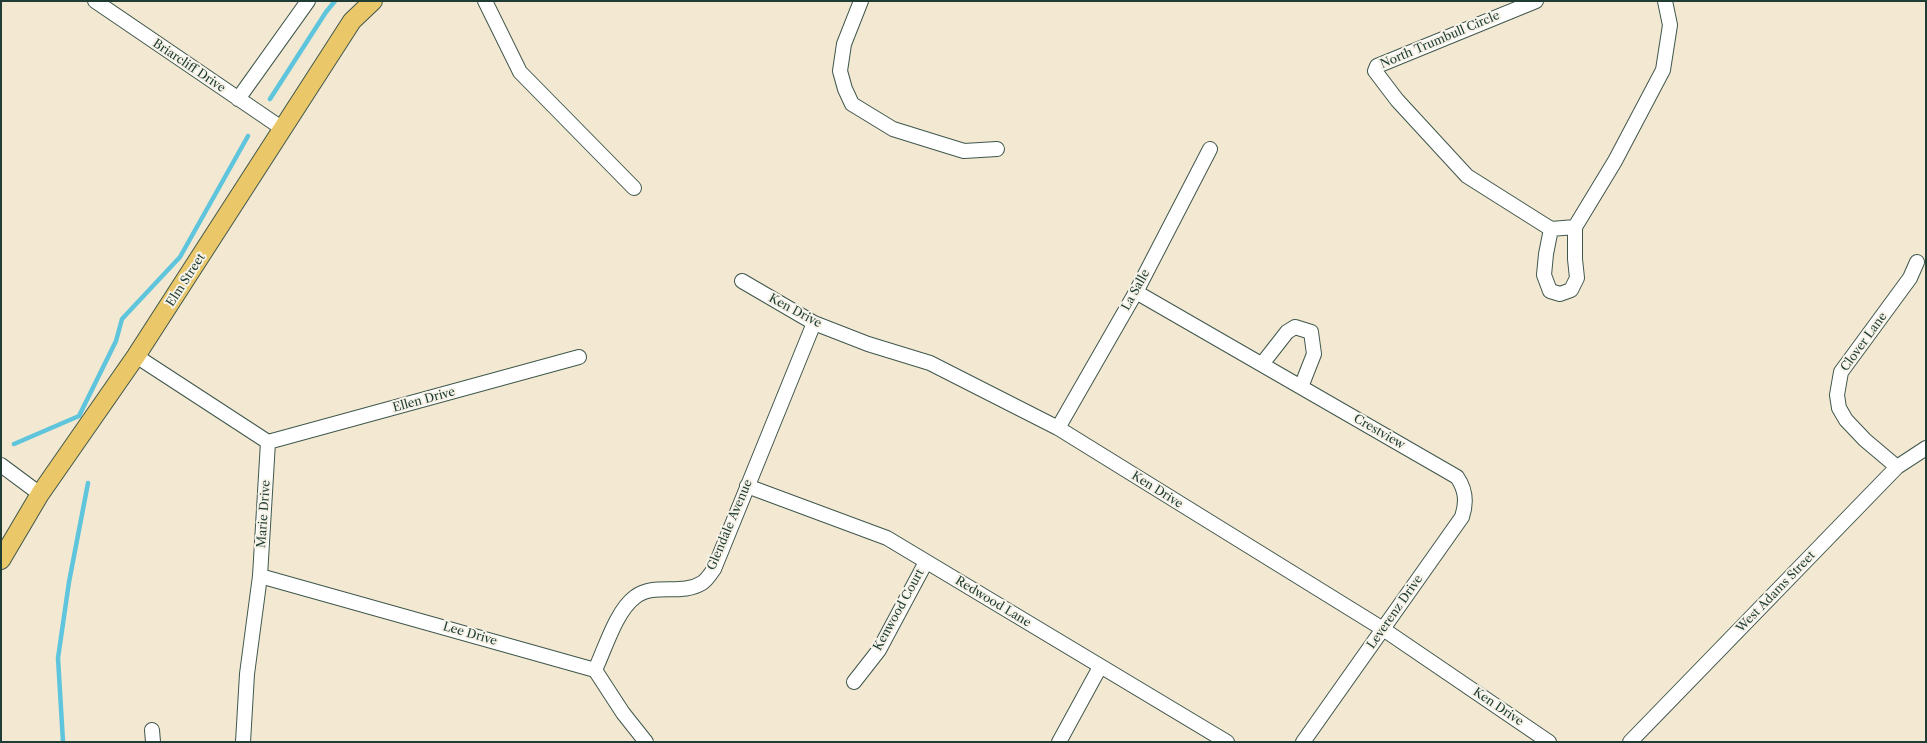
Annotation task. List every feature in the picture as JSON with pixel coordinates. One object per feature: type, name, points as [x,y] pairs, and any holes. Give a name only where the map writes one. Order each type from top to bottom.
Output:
[{"type":"main road","name":"Elm Street","points":[[1,560],[40,494],[136,356],[352,21],[372,1]]},
{"type":"street","points":[[238,99],[308,1]]},
{"type":"street","points":[[485,1],[520,72],[634,188]]},
{"type":"street","points":[[861,1],[844,44],[840,71],[852,104],[893,129],[938,143],[964,151],[997,149]]},
{"type":"street","name":"North Trumbull Circle","points":[[1536,1],[1518,4],[1377,66],[1375,71],[1397,100],[1468,176],[1551,229]]},
{"type":"street","points":[[1575,227],[1551,229],[1544,275],[1550,291],[1560,294],[1571,290],[1578,278],[1575,259],[1575,227],[1615,161],[1663,70],[1670,25],[1665,1]]},
{"type":"street","name":"Briarcliff Drive","points":[[103,4],[283,129]]},
{"type":"street","name":"La Salle","points":[[1058,428],[1136,292],[1210,149]]},
{"type":"street","name":"Clover Lane","points":[[1897,467],[1846,420],[1839,408],[1837,396],[1841,372],[1906,284],[1917,262]]},
{"type":"street","name":"Ken Drive","points":[[742,281],[814,323],[868,344],[930,363],[1058,428],[1382,629],[1549,742]]},
{"type":"street","name":"Crestview","points":[[1136,292],[1457,477]]},
{"type":"street","name":"Glendale Avenue","points":[[595,670],[616,622],[636,596],[650,590],[689,589],[703,582],[714,569],[814,323]]},
{"type":"street","points":[[1262,364],[1287,332],[1295,328],[1311,332],[1314,354],[1301,387]]},
{"type":"street","points":[[136,356],[268,442]]},
{"type":"street","name":"Ellen Drive","points":[[268,442],[579,357]]},
{"type":"street","name":"Marie Drive","points":[[243,742],[247,674],[260,576],[268,442]]},
{"type":"street","name":"West Adams Street","points":[[1630,742],[1897,467],[1926,448]]},
{"type":"street","points":[[1,464],[40,494]]},
{"type":"street","name":"Leverenz Drive","points":[[1304,742],[1462,517],[1465,508],[1464,487],[1457,477]]},
{"type":"street","name":"Redwood Lane","points":[[747,486],[886,538],[1227,742]]},
{"type":"street","name":"Kenwood Court","points":[[854,682],[879,650],[926,562]]},
{"type":"street","name":"Lee Drive","points":[[260,576],[595,670]]},
{"type":"street","points":[[1058,742],[1100,667]]},
{"type":"street","points":[[595,670],[623,713],[646,742]]},
{"type":"waterway","points":[[270,99],[335,1]]},
{"type":"waterway","points":[[14,444],[79,416],[116,341],[122,319],[180,257],[248,136]]},
{"type":"waterway","points":[[63,742],[58,658],[69,582],[88,483]]}]
